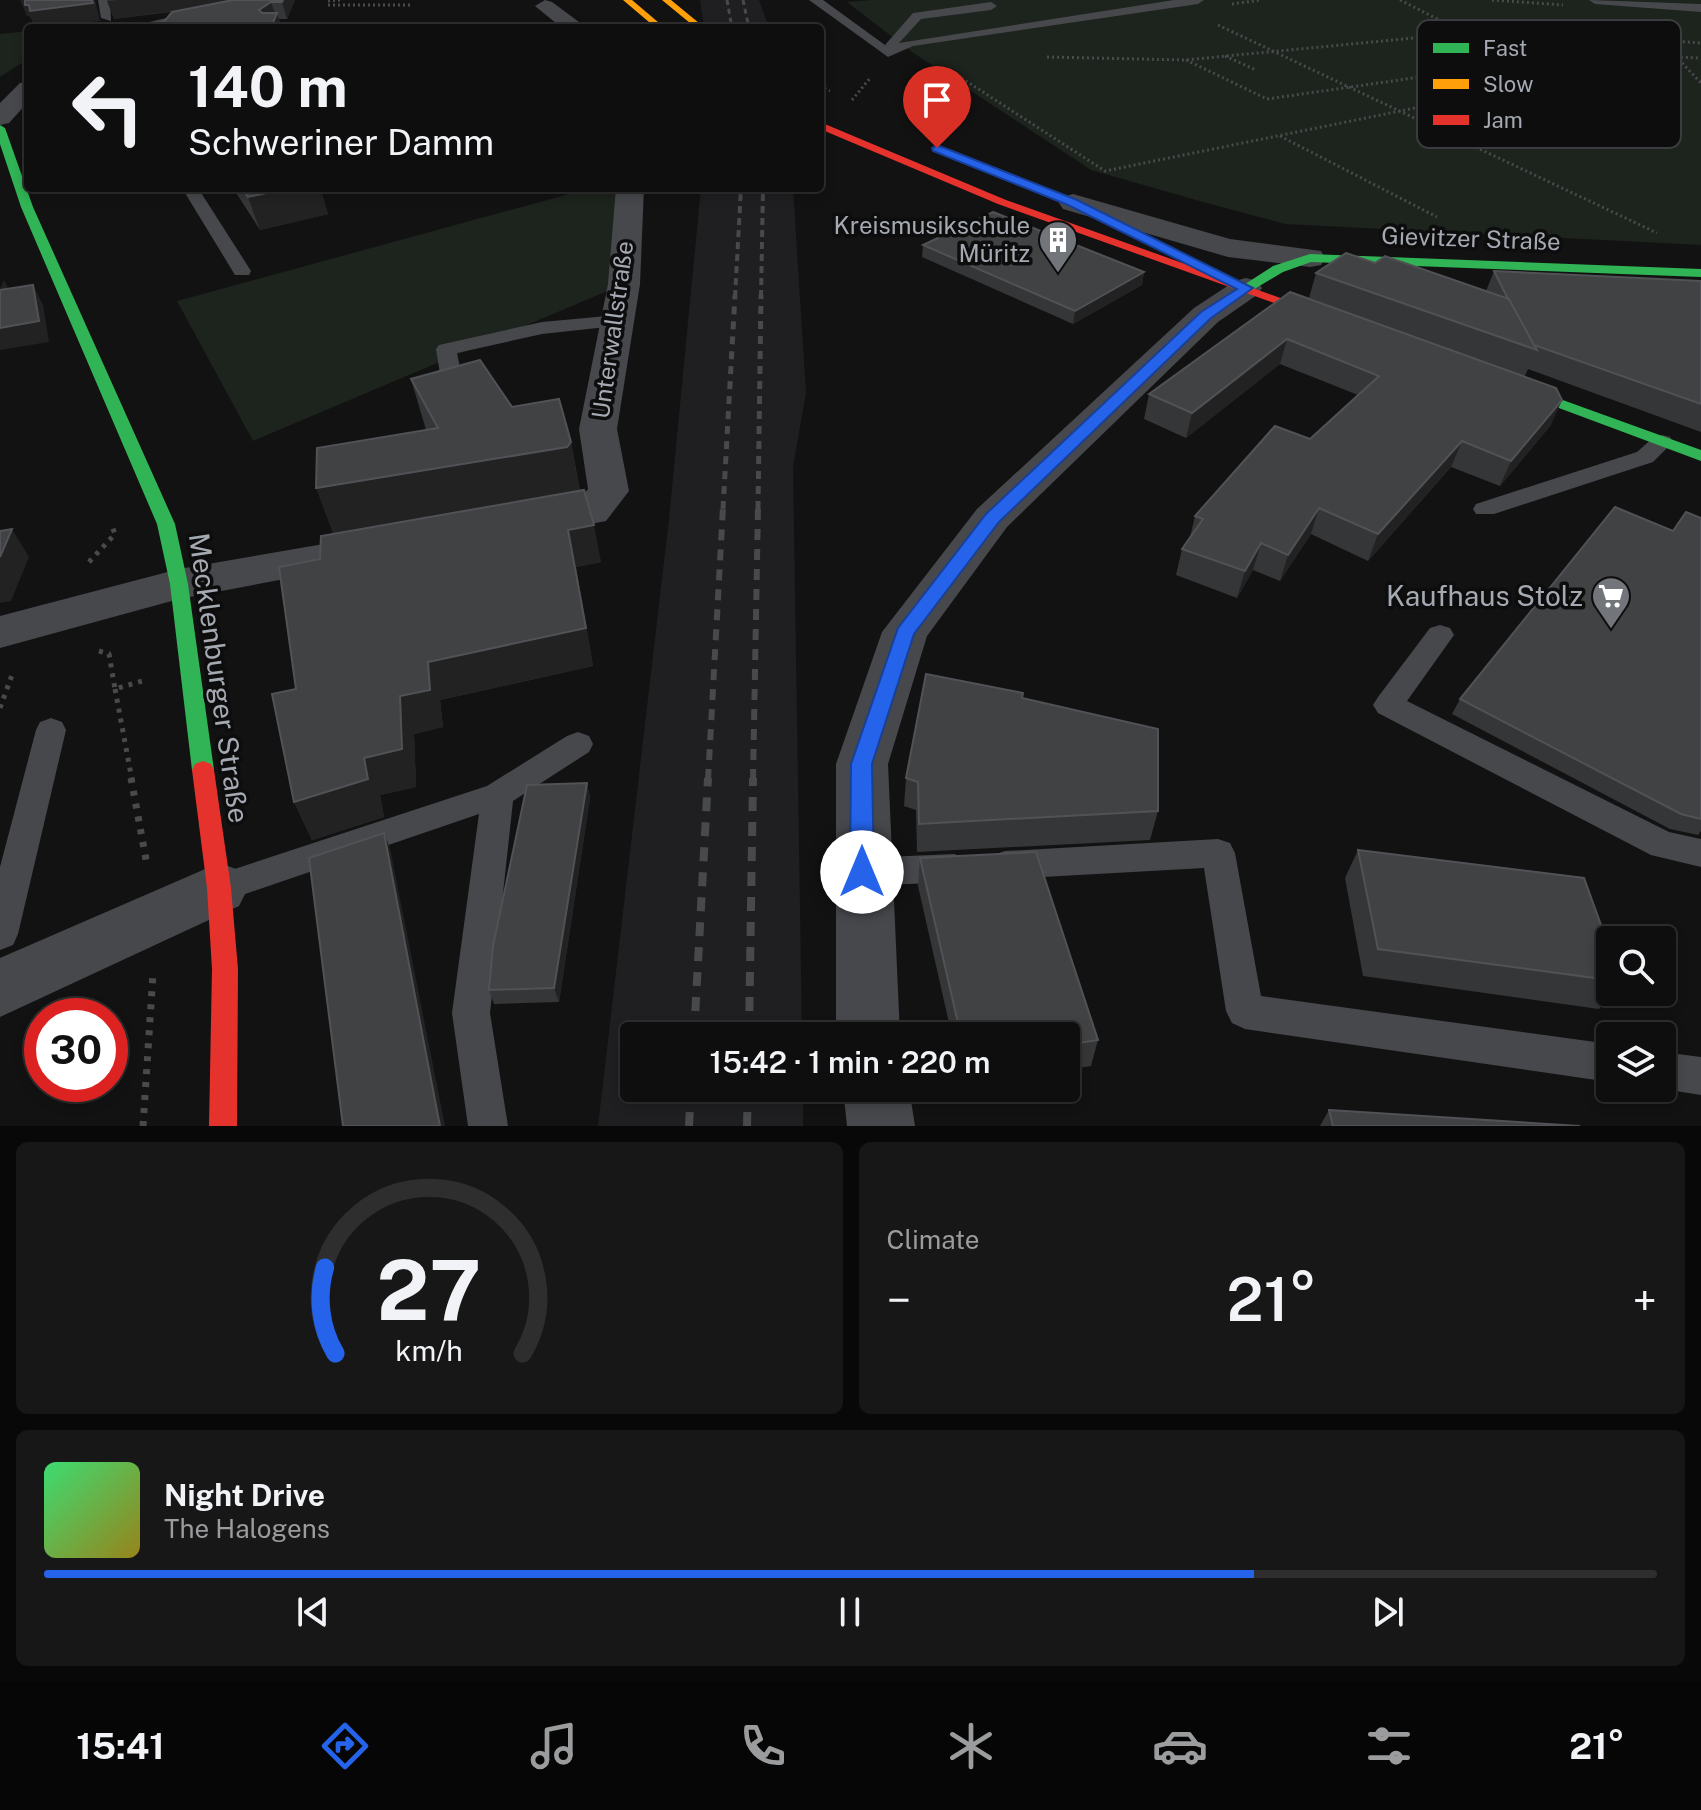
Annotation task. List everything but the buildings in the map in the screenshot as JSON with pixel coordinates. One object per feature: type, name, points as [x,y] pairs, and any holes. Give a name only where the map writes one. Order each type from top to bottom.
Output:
[{"type":"main road","points":[[627,0],[656,24]]},
{"type":"main road","points":[[666,0],[695,24]]},
{"type":"main road","points":[[824,127],[1014,206],[1354,326]]},
{"type":"main road","name":"Mecklenburger Straße","points":[[0,128],[27,207],[166,524],[179,584],[219,888],[225,969],[223,1126]]},
{"type":"main road","points":[[1065,200],[1246,288]]},
{"type":"main road","name":"Gievitzer Straße","points":[[1246,288],[1278,269],[1310,258],[1701,273]]},
{"type":"main road","points":[[1484,375],[1701,456]]},
{"type":"street","points":[[163,24],[277,0]]},
{"type":"street","points":[[545,6],[570,24]]},
{"type":"street","points":[[0,118],[24,92]]},
{"type":"street","name":"Unterwallstraße","points":[[499,528],[591,512],[609,491],[598,429],[624,284],[630,192]]},
{"type":"street","points":[[1065,200],[1228,248],[1310,258]]},
{"type":"street","points":[[867,1022],[862,764],[905,632],[992,518],[1206,315],[1246,288]]},
{"type":"street","points":[[0,632],[179,584],[408,544]]},
{"type":"street","points":[[0,988],[219,888]]},
{"type":"street","points":[[878,1102],[881,1126]]},
{"type":"lane","points":[[104,0],[107,18]]},
{"type":"lane","points":[[815,0],[888,53]]},
{"type":"lane","points":[[888,53],[910,43],[1198,0]]},
{"type":"lane","points":[[1595,0],[1701,8]]},
{"type":"lane","points":[[888,53],[893,42],[917,16],[991,6]]},
{"type":"lane","points":[[193,192],[242,271]]},
{"type":"lane","points":[[454,392],[446,349],[542,328],[618,321]]},
{"type":"lane","points":[[1485,509],[1645,457],[1662,442]]},
{"type":"lane","points":[[1440,635],[1388,705],[1663,845],[1701,853]]},
{"type":"lane","points":[[0,934],[51,730]]},
{"type":"lane","points":[[219,888],[498,795],[578,744]]},
{"type":"lane","points":[[488,1126],[471,1013],[498,795]]},
{"type":"lane","points":[[862,872],[1218,853],[1245,1011],[1596,1061]]},
{"type":"lane","points":[[1676,1073],[1701,1076]]},
{"type":"path","points":[[1231,4],[1261,0]]},
{"type":"path","points":[[1400,0],[1440,20]]},
{"type":"path","points":[[325,5],[413,5]]},
{"type":"path","points":[[1211,21],[1417,119]]},
{"type":"path","points":[[1033,57],[1185,60],[1417,38]]},
{"type":"path","points":[[1696,43],[1701,48]]},
{"type":"path","points":[[1225,56],[1256,70]]},
{"type":"path","points":[[1681,57],[1701,58]]},
{"type":"path","points":[[1185,60],[1267,99],[1417,78]]},
{"type":"path","points":[[1682,63],[1701,83]]},
{"type":"path","points":[[940,64],[1105,171],[1417,108]]},
{"type":"path","points":[[1279,136],[1437,217]]},
{"type":"path","points":[[1478,148],[1669,239]]},
{"type":"shaded area","points":[[700,0],[759,0],[768,24],[703,24]]},
{"type":"shaded area","points":[[1701,0],[1701,245],[1285,224],[1203,202],[1091,170],[912,52],[847,2]]},
{"type":"shaded area","points":[[24,31],[24,62],[0,77],[0,34]]},
{"type":"shaded area","points":[[576,192],[630,192],[624,284],[253,441],[177,301]]},
{"type":"shaded area","points":[[701,192],[793,192],[806,393],[793,467],[802,1022],[620,1022],[620,1102],[803,1102],[803,1126],[598,1126],[669,519]]},
{"type":"railway","points":[[727,0],[731,24]]},
{"type":"railway","points":[[743,0],[748,24]]},
{"type":"railway","points":[[735,297],[741,192]]},
{"type":"railway","points":[[761,297],[763,192]]},
{"type":"railway","points":[[723,509],[735,295]]},
{"type":"railway","points":[[758,509],[761,295]]},
{"type":"railway","points":[[708,780],[723,507]]},
{"type":"railway","points":[[753,780],[758,507]]},
{"type":"railway","points":[[695,1022],[708,778]]},
{"type":"railway","points":[[749,1022],[753,778]]},
{"type":"railway","points":[[689,1126],[690,1102]]},
{"type":"railway","points":[[747,1126],[748,1102]]},
{"type":"traffic: fast","points":[[0,128],[27,207],[166,524],[179,584],[203,770]]},
{"type":"traffic: fast","points":[[1246,288],[1278,269],[1310,258],[1701,273]]},
{"type":"traffic: fast","points":[[1505,383],[1701,456]]},
{"type":"traffic: slow","points":[[627,0],[656,24]]},
{"type":"traffic: slow","points":[[666,0],[696,24]]},
{"type":"traffic: jam","points":[[824,127],[1002,202],[1335,320]]},
{"type":"traffic: jam","points":[[203,770],[219,888],[225,969],[223,1126]]},
{"type":"place","name":"Kreismusikschule Müritz","points":[[1058,274]]},
{"type":"place","name":"Kaufhaus Stolz","points":[[1611,630]]},
{"type":"route","points":[[862,872],[862,764],[905,632],[992,518],[1206,315],[1246,288],[1073,203],[937,148]]}]
